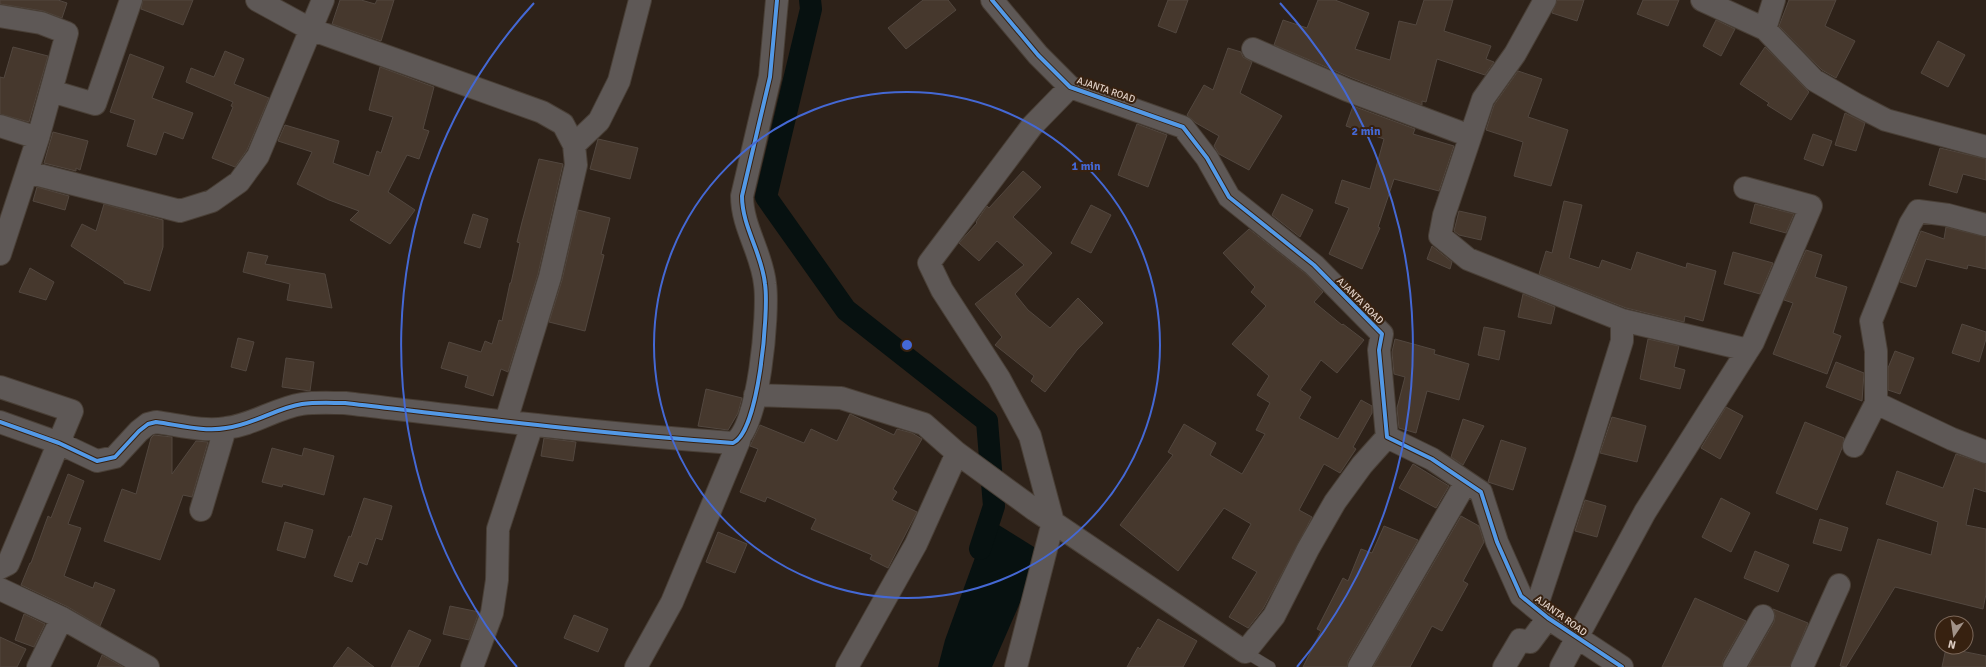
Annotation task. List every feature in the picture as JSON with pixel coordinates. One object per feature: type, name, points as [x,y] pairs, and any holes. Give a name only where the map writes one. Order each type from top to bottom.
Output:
[{"type":"street","points":[[51,91],[95,104],[131,0]]},
{"type":"street","points":[[257,0],[310,29],[542,112],[563,124],[574,145],[576,165],[556,257],[545,298],[506,421]]},
{"type":"street","points":[[27,172],[180,211],[212,201],[239,182],[258,156],[323,0]]},
{"type":"street","points":[[574,145],[599,121],[619,81],[640,0]]},
{"type":"street","points":[[636,667],[672,602],[739,441],[749,422],[755,395],[762,356],[766,313],[766,284],[762,267],[745,221],[742,196],[770,77],[777,0]]},
{"type":"street","name":"AJANTA ROAD","points":[[992,0],[1038,55],[1070,87],[1183,127],[1207,158],[1229,197],[1314,265],[1382,334],[1378,350],[1387,437],[1432,459],[1481,492],[1497,542],[1521,596],[1542,613],[1622,667]]},
{"type":"street","points":[[1545,0],[1516,54],[1482,100],[1444,216],[1440,236],[1468,259],[1622,320],[1748,350]]},
{"type":"street","points":[[1702,0],[1765,29],[1814,80],[1857,105],[1886,120],[1986,147]]},
{"type":"street","points":[[1765,29],[1774,0]]},
{"type":"street","points":[[0,16],[41,23],[67,33],[38,138],[0,254]]},
{"type":"street","points":[[1253,49],[1347,90],[1470,136]]},
{"type":"street","points":[[1016,667],[1044,516],[1030,436],[1000,378],[942,290],[929,263],[1032,126],[1070,87]]},
{"type":"street","points":[[0,126],[38,138]]},
{"type":"street","points":[[1561,667],[1645,512],[1748,350],[1811,206],[1745,188]]},
{"type":"street","points":[[1854,446],[1876,403],[1876,351],[1871,321],[1910,224],[1918,211],[1986,225]]},
{"type":"street","points":[[1504,667],[1520,640],[1530,642],[1542,613],[1622,341],[1622,320]]},
{"type":"street","points":[[0,387],[72,411],[8,564],[0,568]]},
{"type":"street","points":[[755,395],[840,398],[924,424],[957,453],[1044,516],[1245,652],[1274,616],[1308,549],[1335,502],[1362,465],[1387,437]]},
{"type":"street","points":[[0,422],[59,443],[97,461],[115,457],[139,430],[148,424],[156,422],[214,429],[225,428],[238,426],[301,404],[325,403],[345,403],[532,425],[694,440],[733,443],[739,441]]},
{"type":"street","points":[[1876,403],[1952,439],[1986,452]]},
{"type":"street","points":[[472,667],[492,612],[496,580],[498,529],[532,425]]},
{"type":"street","points":[[201,510],[225,428]]},
{"type":"street","points":[[848,667],[916,544],[957,453]]},
{"type":"street","points":[[1359,667],[1466,482]]},
{"type":"street","points":[[1802,667],[1839,585]]},
{"type":"street","points":[[0,589],[62,618],[148,667]]},
{"type":"street","points":[[1734,667],[1763,616]]},
{"type":"street","points":[[38,667],[62,618]]},
{"type":"lane","points":[[1245,652],[1270,667]]},
{"type":"shaded area","points":[[989,519],[1042,552],[992,667],[938,667],[945,640]]},
{"type":"building","points":[[0,0],[58,0],[67,3],[62,18],[43,11],[0,4]]},
{"type":"building","points":[[143,0],[193,0],[183,25],[141,9]]},
{"type":"building","points":[[340,0],[361,0],[375,4],[377,0],[394,0],[381,41],[332,24]]},
{"type":"building","points":[[923,0],[948,0],[956,10],[906,49],[888,28]]},
{"type":"building","points":[[1168,0],[1188,0],[1176,33],[1158,26]]},
{"type":"building","points":[[1318,0],[1335,0],[1369,13],[1355,49],[1390,60],[1399,21],[1416,25],[1424,0],[1453,0],[1444,31],[1491,46],[1486,59],[1494,62],[1485,75],[1437,59],[1426,102],[1422,101],[1422,105],[1352,78],[1274,45],[1283,20],[1307,28]]},
{"type":"building","points":[[1557,0],[1584,0],[1577,21],[1552,13]]},
{"type":"building","points":[[1643,0],[1679,0],[1668,26],[1637,14]]},
{"type":"building","points":[[1789,0],[1836,0],[1825,26],[1855,41],[1836,78],[1822,70],[1779,26]]},
{"type":"building","points":[[1716,20],[1735,29],[1721,56],[1703,46]]},
{"type":"building","points":[[1938,41],[1965,55],[1948,87],[1921,73]]},
{"type":"building","points":[[13,47],[48,56],[29,122],[0,114],[0,77],[4,78]]},
{"type":"building","points":[[1765,47],[1809,92],[1791,120],[1767,105],[1769,103],[1740,84]]},
{"type":"building","points":[[1228,48],[1241,52],[1243,57],[1252,62],[1240,93],[1282,116],[1249,170],[1219,154],[1214,146],[1219,136],[1196,123],[1187,115],[1204,85],[1213,90]]},
{"type":"building","points":[[225,51],[244,59],[234,84],[269,98],[247,150],[235,167],[212,158],[233,107],[231,106],[233,102],[186,82],[191,68],[214,77]]},
{"type":"building","points":[[130,54],[164,67],[152,98],[193,113],[183,139],[164,132],[156,155],[127,146],[135,120],[110,112]]},
{"type":"building","points":[[380,67],[434,87],[423,129],[429,131],[419,159],[407,155],[388,192],[415,210],[390,244],[350,220],[359,211],[329,200],[297,184],[312,152],[278,141],[285,125],[339,141],[333,163],[369,176],[377,151],[381,153],[393,117],[369,110]]},
{"type":"building","points":[[1518,71],[1542,79],[1528,117],[1568,130],[1551,186],[1514,176],[1523,142],[1486,130],[1494,105]]},
{"type":"building","points":[[1353,106],[1415,129],[1413,134],[1454,146],[1439,191],[1394,179],[1378,227],[1380,228],[1362,269],[1329,254],[1349,208],[1335,203],[1342,180],[1370,189],[1384,139],[1346,126]]},
{"type":"building","points":[[1845,113],[1865,123],[1856,151],[1835,145]]},
{"type":"building","points":[[1137,124],[1167,135],[1148,187],[1118,175]]},
{"type":"building","points":[[53,132],[88,141],[80,170],[76,168],[76,171],[44,163]]},
{"type":"building","points":[[1813,134],[1832,141],[1823,166],[1804,159]]},
{"type":"building","points":[[598,139],[638,148],[630,179],[590,169]]},
{"type":"building","points":[[1940,148],[1986,159],[1986,180],[1963,174],[1957,193],[1929,185]]},
{"type":"building","points":[[539,159],[563,164],[538,274],[508,372],[501,369],[493,396],[465,387],[468,376],[441,368],[449,342],[481,352],[485,341],[492,344],[499,320],[502,321],[520,243],[517,242]]},
{"type":"building","points":[[1023,171],[1041,187],[1013,217],[1052,253],[1015,294],[1028,310],[1050,328],[1078,298],[1103,323],[1077,350],[1045,392],[1031,381],[1034,376],[995,345],[1002,337],[975,304],[1024,265],[997,241],[979,261],[959,243],[977,223],[976,222],[987,206],[989,208]]},
{"type":"building","points":[[37,187],[69,196],[65,210],[33,201]]},
{"type":"building","points":[[1282,194],[1313,210],[1300,237],[1272,215]]},
{"type":"building","points":[[1564,201],[1582,205],[1569,258],[1599,268],[1602,260],[1631,270],[1637,252],[1686,268],[1687,263],[1716,271],[1703,321],[1685,316],[1684,322],[1626,308],[1539,274],[1546,251],[1552,253]]},
{"type":"building","points":[[104,204],[163,220],[163,247],[150,291],[124,283],[124,281],[71,246],[82,224],[96,231]]},
{"type":"building","points":[[1755,204],[1794,214],[1786,233],[1750,223]]},
{"type":"building","points":[[1091,205],[1111,215],[1091,253],[1071,243]]},
{"type":"building","points":[[578,210],[610,218],[601,254],[604,255],[585,331],[549,322],[562,280]]},
{"type":"building","points":[[1459,211],[1486,217],[1481,240],[1459,235],[1454,231]]},
{"type":"building","points":[[473,214],[488,219],[480,248],[464,243]]},
{"type":"building","points":[[1946,227],[1986,237],[1986,269],[1968,265],[1967,269],[1926,259],[1916,287],[1900,282],[1921,231],[1944,239]]},
{"type":"building","points":[[1249,229],[1306,274],[1323,292],[1314,302],[1342,325],[1343,324],[1364,340],[1337,373],[1321,360],[1300,390],[1311,397],[1299,418],[1338,439],[1361,400],[1372,406],[1372,413],[1353,447],[1356,449],[1340,473],[1324,464],[1299,510],[1312,517],[1263,609],[1248,628],[1229,617],[1257,572],[1232,558],[1251,524],[1224,508],[1178,571],[1120,525],[1173,455],[1168,452],[1184,424],[1216,443],[1210,455],[1242,474],[1265,434],[1256,430],[1270,403],[1257,395],[1269,376],[1232,344],[1266,306],[1251,292],[1255,287],[1223,253]]},
{"type":"building","points":[[1432,246],[1452,262],[1450,269],[1427,259]]},
{"type":"building","points":[[1806,250],[1822,255],[1815,277],[1847,287],[1833,333],[1841,336],[1827,374],[1773,354],[1793,303],[1784,300]]},
{"type":"building","points":[[248,252],[268,256],[265,264],[325,274],[332,308],[287,300],[290,284],[243,272]]},
{"type":"building","points":[[1733,252],[1773,263],[1760,294],[1724,284]]},
{"type":"building","points":[[30,268],[54,282],[46,300],[19,292]]},
{"type":"building","points":[[1523,294],[1555,307],[1551,324],[1518,317]]},
{"type":"building","points":[[1962,324],[1986,332],[1986,339],[1979,362],[1952,353]]},
{"type":"building","points":[[1484,327],[1505,331],[1499,360],[1478,355]]},
{"type":"building","points":[[238,338],[254,342],[246,371],[231,367]]},
{"type":"building","points":[[1395,339],[1435,350],[1434,354],[1469,364],[1459,400],[1427,391],[1416,433],[1399,428],[1397,408],[1405,377],[1394,374],[1392,352]]},
{"type":"building","points":[[1648,339],[1679,346],[1674,367],[1685,370],[1680,389],[1640,379]]},
{"type":"building","points":[[1895,351],[1914,358],[1900,394],[1888,390],[1888,368]]},
{"type":"building","points":[[286,358],[314,362],[310,391],[282,387]]},
{"type":"building","points":[[1836,362],[1864,373],[1862,401],[1826,387]]},
{"type":"building","points":[[706,389],[742,398],[738,413],[728,430],[698,426]]},
{"type":"building","points":[[1726,407],[1743,416],[1720,459],[1701,448]]},
{"type":"building","points":[[850,414],[894,435],[897,429],[912,433],[922,439],[893,489],[897,492],[892,500],[917,512],[888,568],[870,559],[872,555],[811,529],[816,519],[767,497],[765,502],[740,492],[758,449],[750,446],[760,425],[804,443],[811,429],[837,441]]},
{"type":"building","points":[[1612,417],[1646,426],[1637,462],[1600,453]]},
{"type":"building","points":[[1463,419],[1484,426],[1463,465],[1451,457]]},
{"type":"building","points":[[1805,422],[1844,438],[1842,448],[1817,510],[1776,493]]},
{"type":"building","points":[[154,435],[172,437],[172,474],[196,441],[208,442],[192,497],[183,495],[160,560],[104,541],[122,489],[136,494],[151,438]]},
{"type":"building","points":[[544,438],[576,442],[573,461],[541,456]]},
{"type":"building","points":[[1501,440],[1526,448],[1513,490],[1488,482]]},
{"type":"building","points":[[272,448],[302,456],[304,448],[334,456],[324,495],[283,484],[282,487],[262,482]]},
{"type":"building","points":[[1956,454],[1986,464],[1986,492],[1974,488],[1966,525],[1986,529],[1986,594],[1983,609],[1895,587],[1846,667],[1840,666],[1878,539],[1931,555],[1938,522],[1886,504],[1897,471],[1943,488]]},
{"type":"building","points":[[1413,464],[1449,486],[1436,508],[1399,488]]},
{"type":"building","points":[[68,474],[84,481],[68,524],[81,528],[64,576],[93,588],[95,582],[115,590],[100,626],[68,607],[21,585],[31,563],[48,516],[51,518]]},
{"type":"building","points":[[364,498],[392,506],[382,540],[376,538],[367,565],[359,562],[352,582],[334,576],[349,536],[351,537]]},
{"type":"building","points":[[1721,498],[1750,513],[1731,552],[1702,537]]},
{"type":"building","points":[[1585,500],[1606,506],[1597,537],[1575,531]]},
{"type":"building","points":[[1461,516],[1479,526],[1484,542],[1463,581],[1468,584],[1442,631],[1432,626],[1410,667],[1373,667]]},
{"type":"building","points":[[1820,519],[1848,528],[1841,551],[1813,543]]},
{"type":"building","points":[[285,522],[313,530],[305,558],[277,550]]},
{"type":"building","points":[[1384,526],[1418,540],[1348,661],[1347,667],[1303,667],[1321,631],[1317,629],[1343,578],[1348,581],[1361,549],[1372,553]]},
{"type":"building","points":[[718,532],[747,544],[735,573],[706,562]]},
{"type":"building","points":[[1755,551],[1789,565],[1778,592],[1744,578]]},
{"type":"building","points":[[1695,598],[1746,621],[1723,661],[1722,667],[1662,667]]},
{"type":"building","points":[[450,606],[479,612],[469,640],[443,634]]},
{"type":"building","points":[[1773,609],[1808,623],[1790,667],[1748,667],[1774,622],[1775,616]]},
{"type":"building","points":[[24,614],[45,624],[34,647],[15,640]]},
{"type":"building","points":[[574,615],[608,629],[598,652],[564,638]]},
{"type":"building","points":[[1158,619],[1197,641],[1183,667],[1127,667],[1138,647],[1140,649]]},
{"type":"building","points":[[409,630],[431,640],[418,667],[391,667]]},
{"type":"building","points":[[0,637],[26,649],[17,667],[0,667]]},
{"type":"building","points":[[348,647],[374,667],[333,667]]},
{"type":"building","points":[[1974,654],[1986,656],[1986,667],[1942,667],[1945,655],[1974,655]]},
{"type":"building","points":[[102,655],[123,667],[97,667]]},
{"type":"waterway","points":[[810,0],[811,9],[766,197],[846,310],[987,421],[994,506],[980,549]]},
{"type":"cycle path","points":[[0,422],[59,443],[97,461],[115,457],[139,431],[148,424],[156,422],[191,428],[218,429],[246,424],[292,406],[318,403],[345,403],[490,420],[733,443],[742,434],[750,417],[756,395],[763,343],[766,298],[765,284],[760,262],[745,218],[742,196],[770,77],[777,0]]},
{"type":"cycle path","points":[[992,0],[1038,55],[1070,87],[1183,127],[1207,158],[1229,197],[1314,265],[1382,334],[1379,350],[1387,437],[1432,459],[1481,492],[1497,542],[1521,596],[1548,618],[1622,667]]}]
